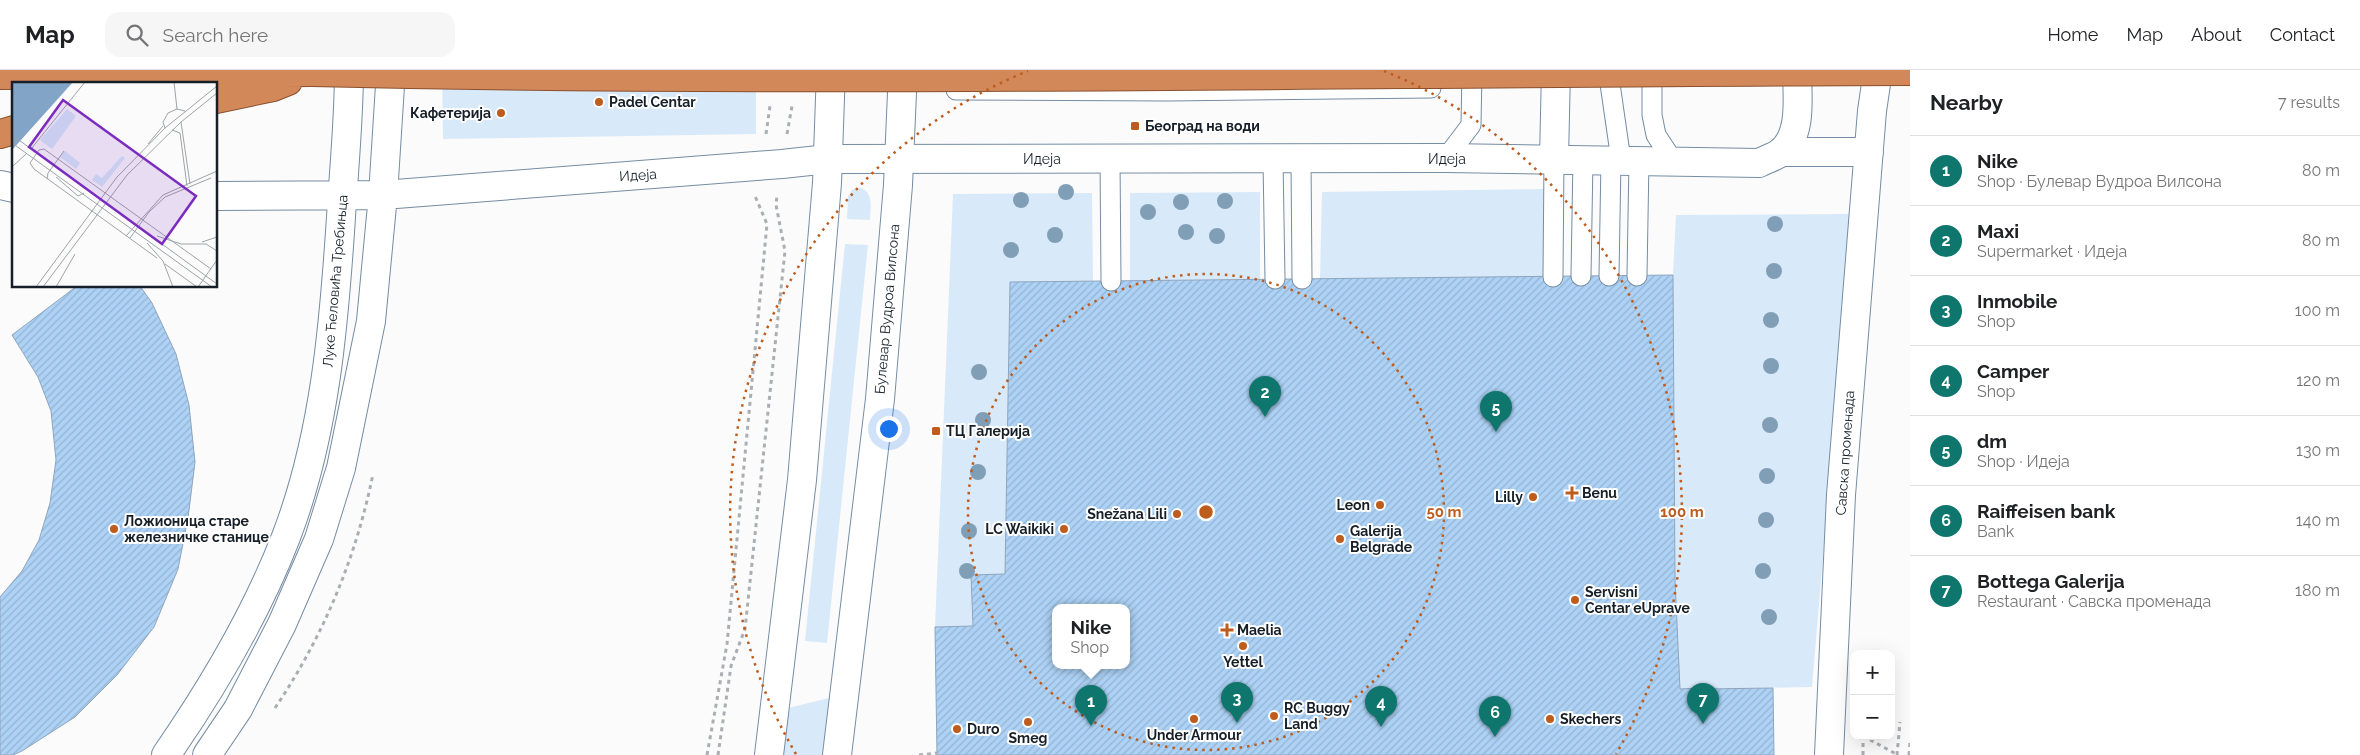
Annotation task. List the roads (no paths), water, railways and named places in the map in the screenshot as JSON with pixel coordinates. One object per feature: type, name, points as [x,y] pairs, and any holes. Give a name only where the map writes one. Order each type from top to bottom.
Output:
[{"type":"highway","points":[[0,75],[312,72],[536,77],[836,77],[1547,71],[1910,71]]},
{"type":"highway","points":[[218,99],[273,87],[312,72]]},
{"type":"street","name":"Луке Ћеловића Требињца","points":[[166,755],[204,699],[246,625],[286,536],[307,467],[327,376],[337,290],[349,109],[349,70]]},
{"type":"street","points":[[207,755],[238,709],[282,624],[319,539],[338,477],[371,321],[383,195],[391,70]]},
{"type":"street","points":[[1781,152],[1793,133],[1798,116],[1797,70]]},
{"type":"street","name":"Савска променада","points":[[1829,755],[1841,496],[1869,152],[1878,70]]},
{"type":"street","points":[[1547,71],[1554,159]]},
{"type":"street","points":[[769,755],[802,480],[828,158],[831,79]]},
{"type":"street","name":"Булевар Вудроа Вилсона","points":[[837,755],[880,399],[902,80]]},
{"type":"street","name":"Идеја","points":[[218,196],[383,195],[782,164],[828,158],[1273,160],[1446,158],[1759,163],[1781,152]]},
{"type":"street","points":[[1781,152],[1869,152]]},
{"type":"lane","points":[[1071,70],[1071,92]]},
{"type":"lane","points":[[1608,70],[1624,160],[1637,276]]},
{"type":"lane","points":[[1652,70],[1652,115],[1656,135],[1672,161]]},
{"type":"lane","points":[[831,79],[902,80],[1071,92],[1472,78],[1471,125],[1446,158]]},
{"type":"lane","points":[[1110,159],[1111,281]]},
{"type":"lane","points":[[1553,276],[1554,159]]},
{"type":"lane","points":[[1581,276],[1583,159]]},
{"type":"lane","points":[[1273,160],[1275,279]]},
{"type":"lane","points":[[1301,160],[1302,279]]},
{"type":"lane","points":[[1609,276],[1624,160]]},
{"type":"place","name":"Padel Centar","points":[[599,102]]},
{"type":"place","name":"Кафетерија","points":[[501,113]]},
{"type":"place","name":"Београд на води","points":[[1135,126]]},
{"type":"place","name":"Maxi","points":[[1265,417]]},
{"type":"place","name":"ТЦ Галерија","points":[[936,431]]},
{"type":"place","name":"dm","points":[[1496,432]]},
{"type":"place","name":"Benu","points":[[1572,493]]},
{"type":"place","name":"Lilly","points":[[1533,497]]},
{"type":"place","name":"Leon","points":[[1380,505]]},
{"type":"place","name":"Snežana Lili","points":[[1177,514]]},
{"type":"place","name":"Ложионица старе железничке станице","points":[[114,529]]},
{"type":"place","name":"LC Waikiki","points":[[1064,529]]},
{"type":"place","name":"Galerija Belgrade","points":[[1340,539]]},
{"type":"place","name":"Servisni Centar eUprave","points":[[1575,600]]},
{"type":"place","name":"Maelia","points":[[1227,630]]},
{"type":"place","name":"Yettel","points":[[1243,646]]},
{"type":"place","name":"RC Buggy Land","points":[[1274,716]]},
{"type":"place","name":"Under Armour","points":[[1194,719]]},
{"type":"place","name":"Skechers","points":[[1550,719]]},
{"type":"place","name":"Smeg","points":[[1028,722]]},
{"type":"place","name":"Inmobile","points":[[1237,723]]},
{"type":"place","name":"Bottega Galerija","points":[[1703,724]]},
{"type":"place","name":"Nike","points":[[1091,726]]},
{"type":"place","name":"Camper","points":[[1381,727]]},
{"type":"place","name":"Duro","points":[[957,729]]},
{"type":"place","name":"Raiffeisen bank","points":[[1495,737]]}]
